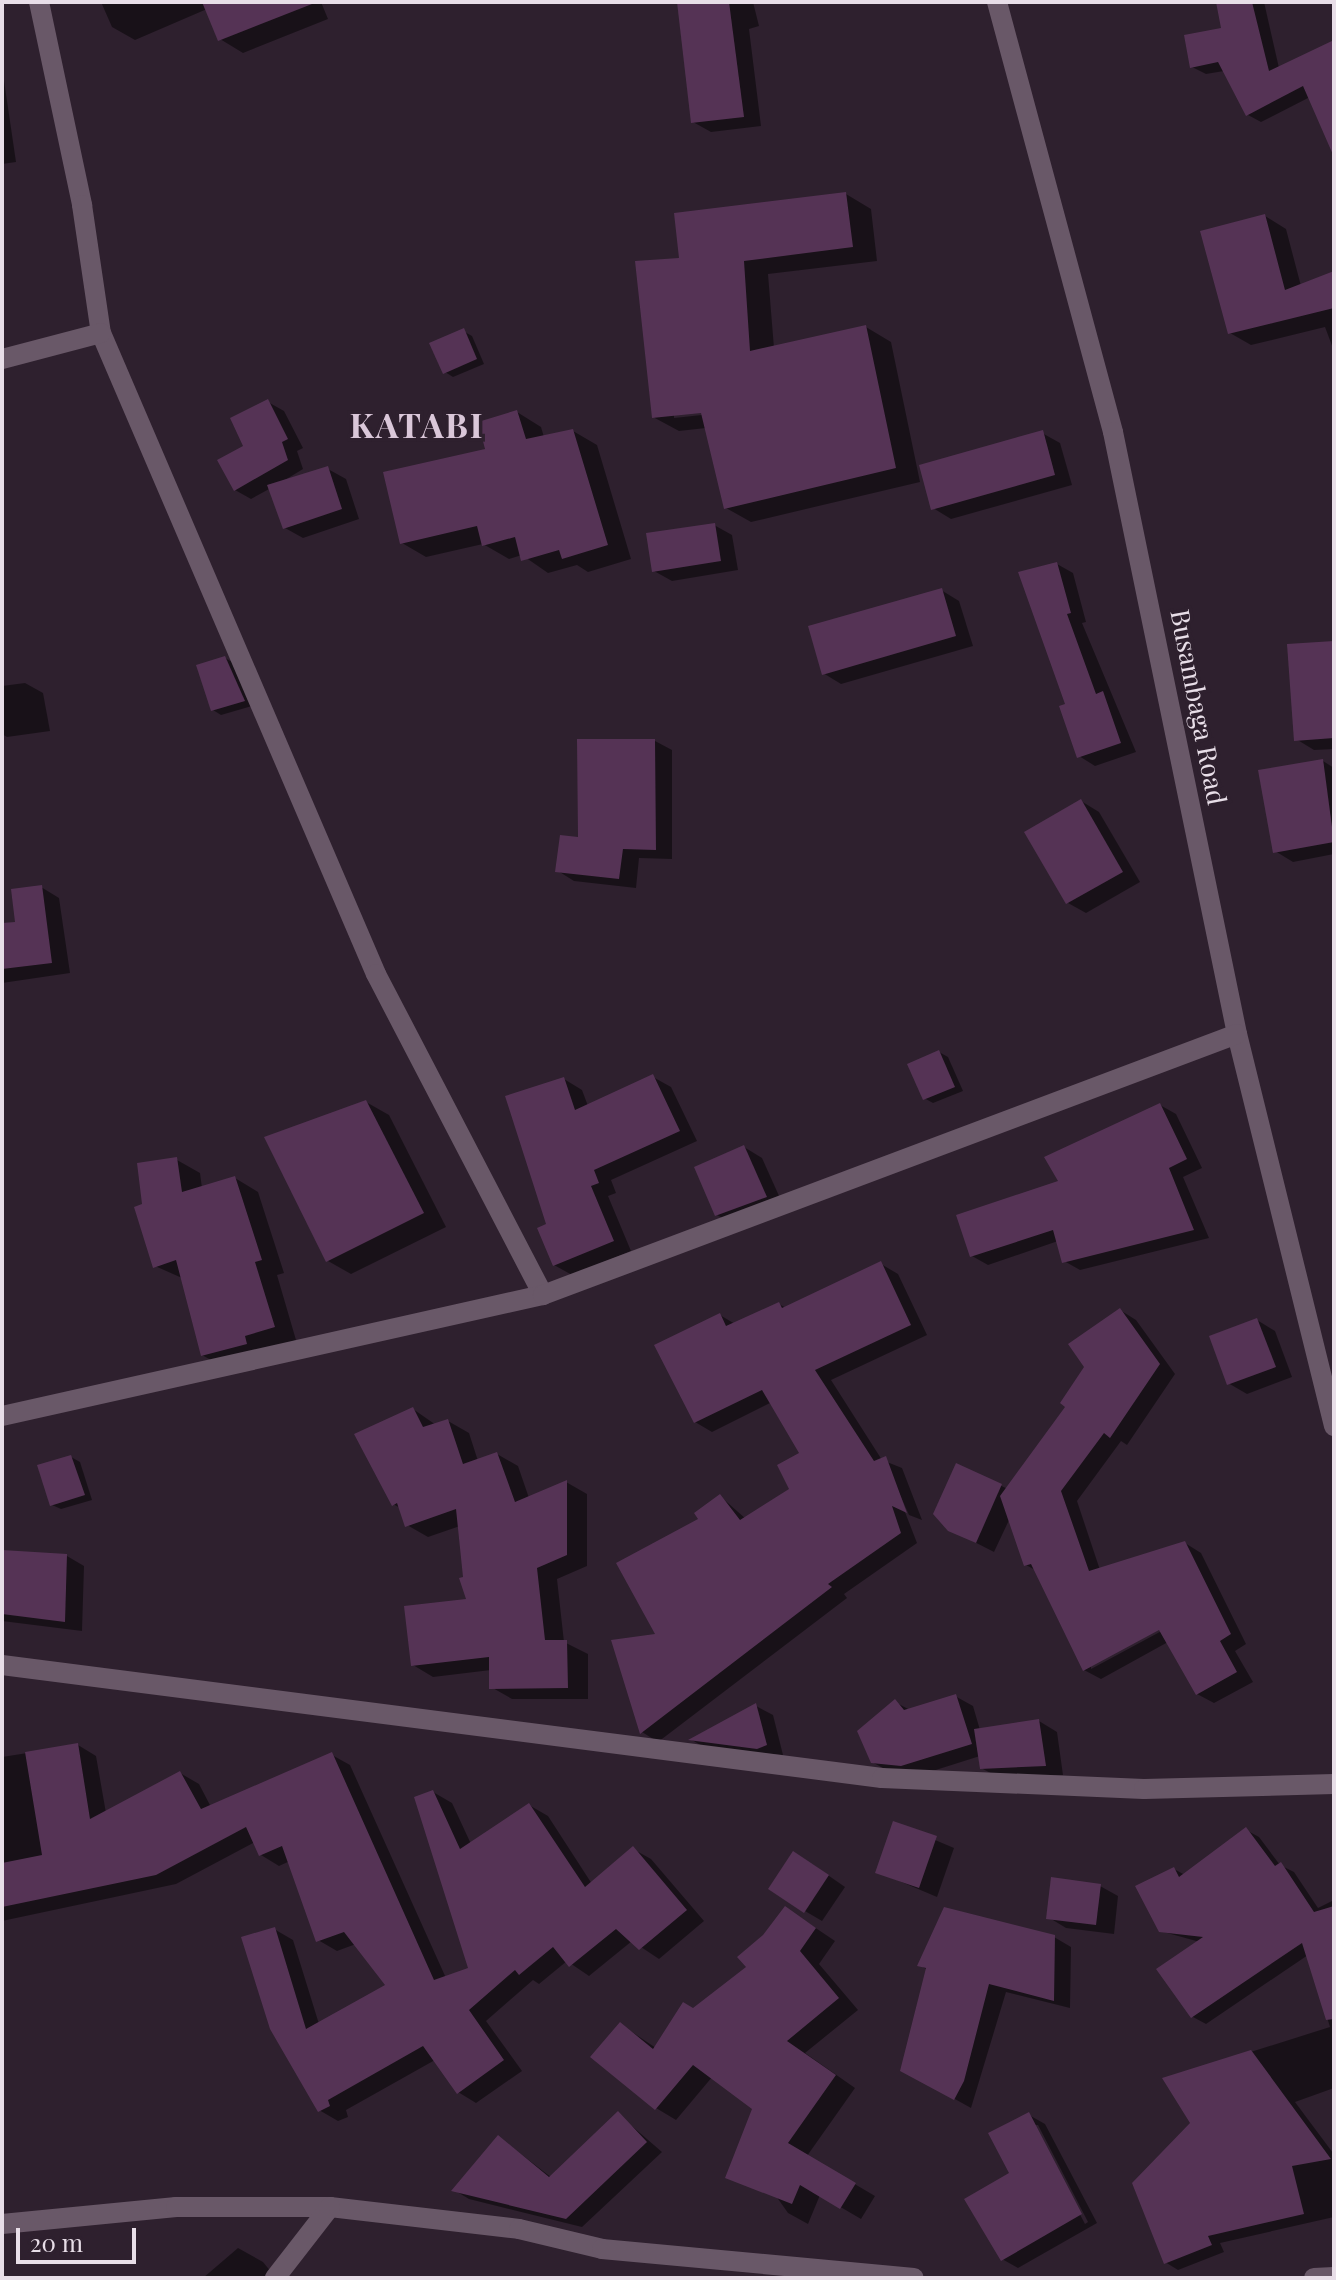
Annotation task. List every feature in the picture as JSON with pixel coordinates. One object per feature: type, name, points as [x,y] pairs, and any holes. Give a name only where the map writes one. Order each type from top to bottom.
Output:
[{"type":"street","points":[[39,2],[82,205],[101,333],[376,974],[543,1295]]},
{"type":"street","name":"Busambaga Road","points":[[997,2],[1113,432],[1237,1034],[1334,1426]]},
{"type":"street","points":[[2,359],[101,333]]},
{"type":"street","points":[[2,1416],[543,1295],[1237,1034]]},
{"type":"street","points":[[2,1665],[882,1778],[1144,1789],[1334,1784]]},
{"type":"street","points":[[2,2224],[176,2207],[330,2207],[519,2229],[602,2249],[914,2278]]},
{"type":"street","points":[[275,2278],[330,2207]]},
{"type":"street","points":[[1314,2278],[1334,2277]]},
{"type":"building","points":[[202,2],[311,2],[312,4],[218,41]]},
{"type":"building","points":[[677,2],[729,2],[744,117],[691,123]]},
{"type":"building","points":[[1216,2],[1252,2],[1269,71],[1334,40],[1334,157],[1303,86],[1246,116],[1218,62],[1190,68],[1184,35],[1221,28]]},
{"type":"building","points":[[846,192],[853,247],[744,261],[750,351],[866,325],[896,468],[724,509],[701,413],[652,418],[635,261],[679,258],[674,213]]},
{"type":"building","points":[[1265,214],[1285,290],[1334,271],[1334,308],[1228,334],[1200,231]]},
{"type":"building","points":[[464,328],[477,359],[443,374],[429,343]]},
{"type":"building","points":[[268,399],[288,439],[282,442],[288,460],[234,491],[217,460],[243,446],[230,418]]},
{"type":"building","points":[[517,410],[526,439],[573,429],[608,545],[562,559],[559,550],[521,561],[515,537],[482,546],[477,526],[400,544],[383,472],[485,449],[478,422]]},
{"type":"building","points":[[1043,430],[1055,475],[931,510],[919,465]]},
{"type":"building","points":[[328,466],[342,509],[283,529],[267,485]]},
{"type":"building","points":[[715,523],[721,561],[652,572],[646,533]]},
{"type":"building","points":[[1057,562],[1071,613],[1067,614],[1096,694],[1103,691],[1121,743],[1077,758],[1059,706],[1065,704],[1018,572]]},
{"type":"building","points":[[942,588],[956,636],[822,675],[808,626]]},
{"type":"building","points":[[1334,641],[1334,738],[1294,741],[1287,644]]},
{"type":"building","points":[[225,656],[245,701],[211,711],[196,665]]},
{"type":"building","points":[[577,739],[655,739],[656,850],[623,849],[619,879],[555,872],[560,835],[578,837]]},
{"type":"building","points":[[1323,759],[1334,842],[1273,853],[1258,770]]},
{"type":"building","points":[[1081,799],[1123,872],[1066,904],[1024,832]]},
{"type":"building","points":[[42,885],[52,963],[2,969],[2,923],[15,922],[11,889]]},
{"type":"building","points":[[939,1050],[955,1087],[923,1100],[907,1064]]},
{"type":"building","points":[[653,1074],[680,1131],[594,1170],[599,1183],[591,1186],[614,1241],[553,1266],[537,1228],[546,1224],[505,1096],[564,1077],[575,1110]]},
{"type":"building","points":[[366,1100],[424,1213],[326,1262],[264,1137]]},
{"type":"building","points":[[1160,1103],[1187,1159],[1169,1168],[1194,1230],[1062,1263],[1053,1230],[970,1257],[956,1215],[1058,1181],[1044,1157]]},
{"type":"building","points":[[744,1145],[767,1197],[715,1216],[694,1167]]},
{"type":"building","points":[[177,1157],[182,1192],[235,1176],[262,1260],[255,1262],[275,1327],[245,1336],[247,1344],[201,1356],[176,1260],[153,1268],[134,1207],[142,1204],[137,1163]]},
{"type":"building","points":[[881,1261],[911,1325],[815,1370],[874,1461],[886,1456],[907,1513],[892,1506],[901,1533],[828,1584],[832,1587],[640,1734],[611,1640],[655,1634],[616,1563],[698,1519],[694,1513],[720,1494],[740,1520],[789,1489],[777,1465],[799,1453],[762,1390],[694,1423],[654,1345],[720,1313],[726,1326],[779,1302],[782,1308]]},
{"type":"building","points":[[1120,1308],[1160,1364],[1110,1438],[1104,1433],[1061,1491],[1089,1571],[1185,1541],[1231,1634],[1220,1641],[1237,1672],[1196,1695],[1159,1630],[1083,1671],[1031,1564],[1024,1566],[1000,1496],[1065,1407],[1060,1403],[1084,1367],[1068,1344]]},
{"type":"building","points":[[1257,1318],[1276,1367],[1227,1385],[1209,1336]]},
{"type":"building","points":[[413,1407],[423,1427],[448,1419],[463,1464],[497,1452],[515,1502],[567,1480],[567,1555],[537,1568],[545,1640],[567,1640],[568,1688],[489,1689],[489,1657],[411,1666],[404,1606],[466,1599],[459,1578],[463,1577],[456,1509],[405,1527],[397,1503],[392,1506],[354,1434]]},
{"type":"building","points":[[71,1455],[85,1495],[50,1506],[37,1465]]},
{"type":"building","points":[[956,1463],[1002,1484],[976,1543],[948,1531],[933,1514]]},
{"type":"building","points":[[2,1550],[67,1554],[65,1622],[2,1614]]},
{"type":"building","points":[[956,1694],[972,1744],[901,1766],[871,1763],[857,1731],[895,1699],[904,1710]]},
{"type":"building","points":[[756,1703],[767,1745],[757,1749],[688,1740]]},
{"type":"building","points":[[1039,1719],[1046,1766],[980,1769],[974,1729]]},
{"type":"building","points":[[78,1743],[90,1819],[180,1771],[201,1809],[332,1752],[434,1980],[468,1968],[414,1797],[433,1790],[460,1849],[529,1803],[585,1887],[633,1846],[687,1910],[639,1950],[616,1929],[569,1967],[553,1947],[519,1975],[515,1970],[469,2010],[504,2060],[457,2094],[423,2046],[328,2100],[330,2106],[318,2112],[270,2029],[241,1937],[275,1927],[306,2029],[385,1985],[344,1932],[316,1942],[282,1846],[259,1856],[246,1827],[156,1875],[2,1907],[2,1863],[42,1855],[25,1752]]},
{"type":"building","points":[[893,1821],[937,1836],[919,1888],[875,1873]]},
{"type":"building","points":[[1246,1827],[1275,1866],[1281,1862],[1314,1912],[1334,1906],[1334,2019],[1326,2020],[1302,1943],[1191,2018],[1156,1969],[1203,1937],[1159,1932],[1135,1886],[1174,1867],[1179,1877]]},
{"type":"building","points":[[793,1851],[829,1875],[804,1913],[768,1889]]},
{"type":"building","points":[[1051,1877],[1101,1884],[1096,1925],[1046,1919]]},
{"type":"building","points":[[785,1906],[816,1928],[800,1951],[839,1998],[787,2041],[836,2075],[788,2143],[856,2183],[840,2209],[800,2185],[792,2204],[725,2178],[752,2109],[693,2065],[655,2110],[590,2057],[620,2022],[653,2049],[683,2002],[693,2008],[746,1967],[737,1957],[763,1935]]},
{"type":"building","points":[[944,1907],[1055,1935],[1054,2001],[989,1984],[964,2081],[954,2100],[900,2071],[926,1968],[917,1966]]},
{"type":"building","points":[[1251,2050],[1331,2159],[1292,2166],[1304,2214],[1208,2236],[1212,2245],[1164,2264],[1132,2183],[1190,2123],[1162,2078]]},
{"type":"building","points":[[618,2111],[647,2142],[566,2219],[451,2191],[498,2135],[549,2177]]},
{"type":"building","points":[[1029,2112],[1082,2214],[1001,2261],[964,2199],[1009,2173],[988,2133]]},
{"type":"district","name":"KATABI","points":[[417,425]]}]
